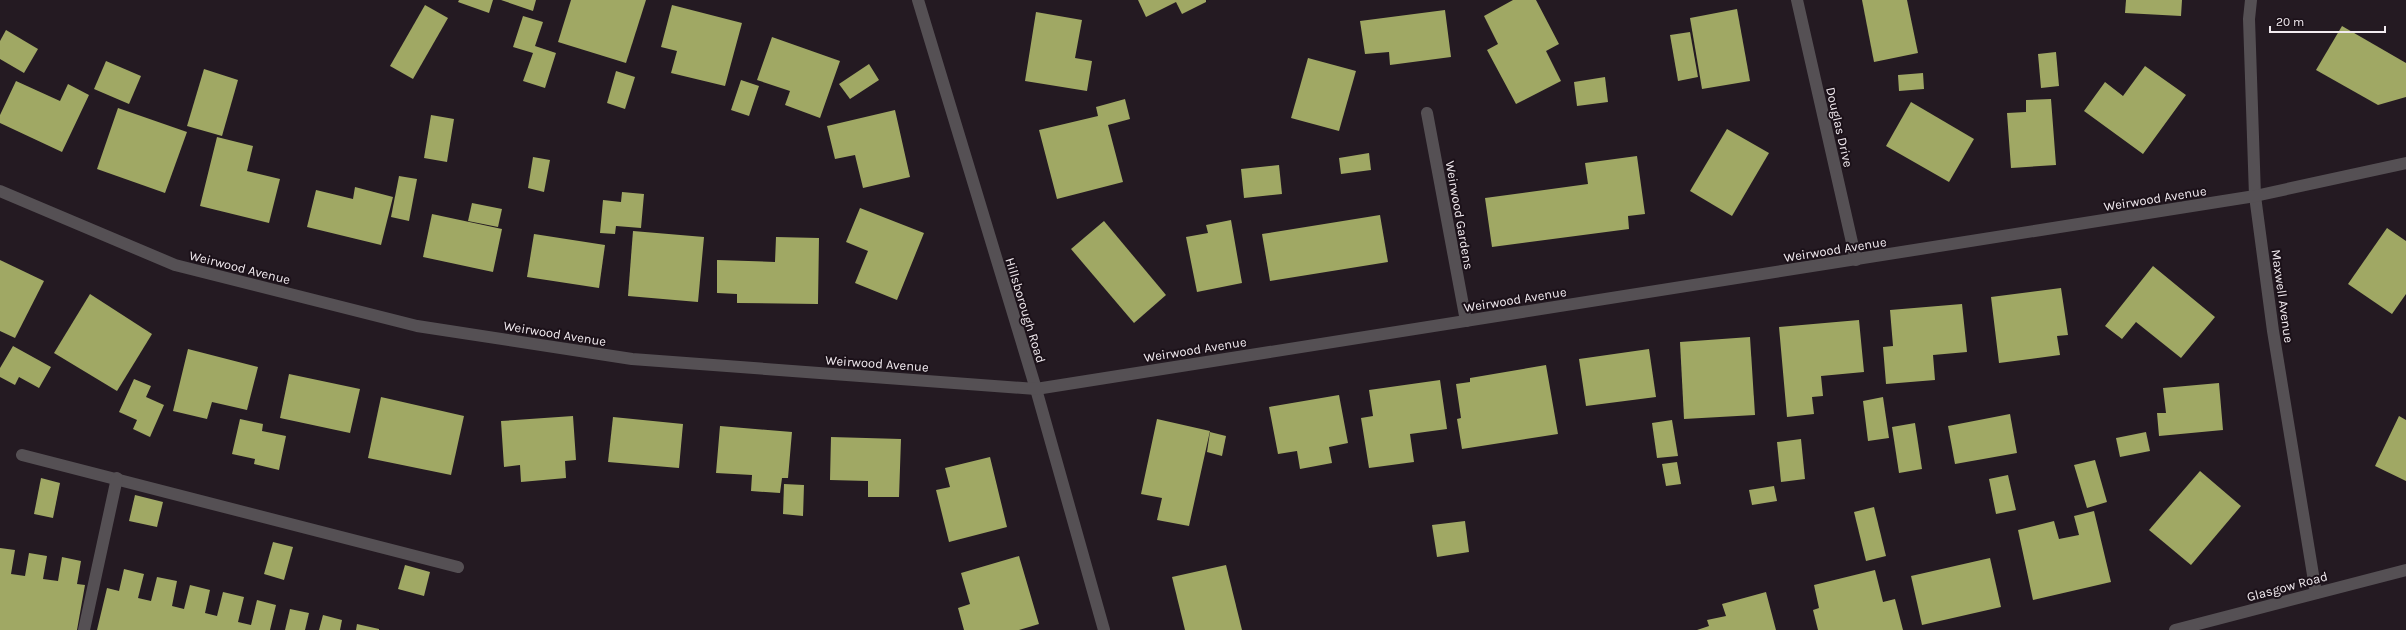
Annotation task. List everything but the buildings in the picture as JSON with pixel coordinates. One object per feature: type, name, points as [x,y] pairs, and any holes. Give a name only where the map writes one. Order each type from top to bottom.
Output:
[{"type":"street","name":"Hillsborough Road","points":[[918,0],[1036,389],[1104,630]]},
{"type":"street","name":"Douglas Drive","points":[[1797,0],[1856,260]]},
{"type":"street","name":"Maxwell Avenue","points":[[2251,0],[2249,19],[2255,196],[2273,331],[2316,593]]},
{"type":"street","name":"Weirwood Gardens","points":[[1427,113],[1466,321]]},
{"type":"street","name":"Weirwood Avenue","points":[[0,191],[175,265],[417,326],[632,359],[1036,389],[2255,196],[2406,163]]},
{"type":"street","points":[[22,455],[117,478],[458,567]]},
{"type":"street","points":[[84,630],[117,478]]},
{"type":"street","name":"Glasgow Road","points":[[2175,630],[2406,570]]}]
